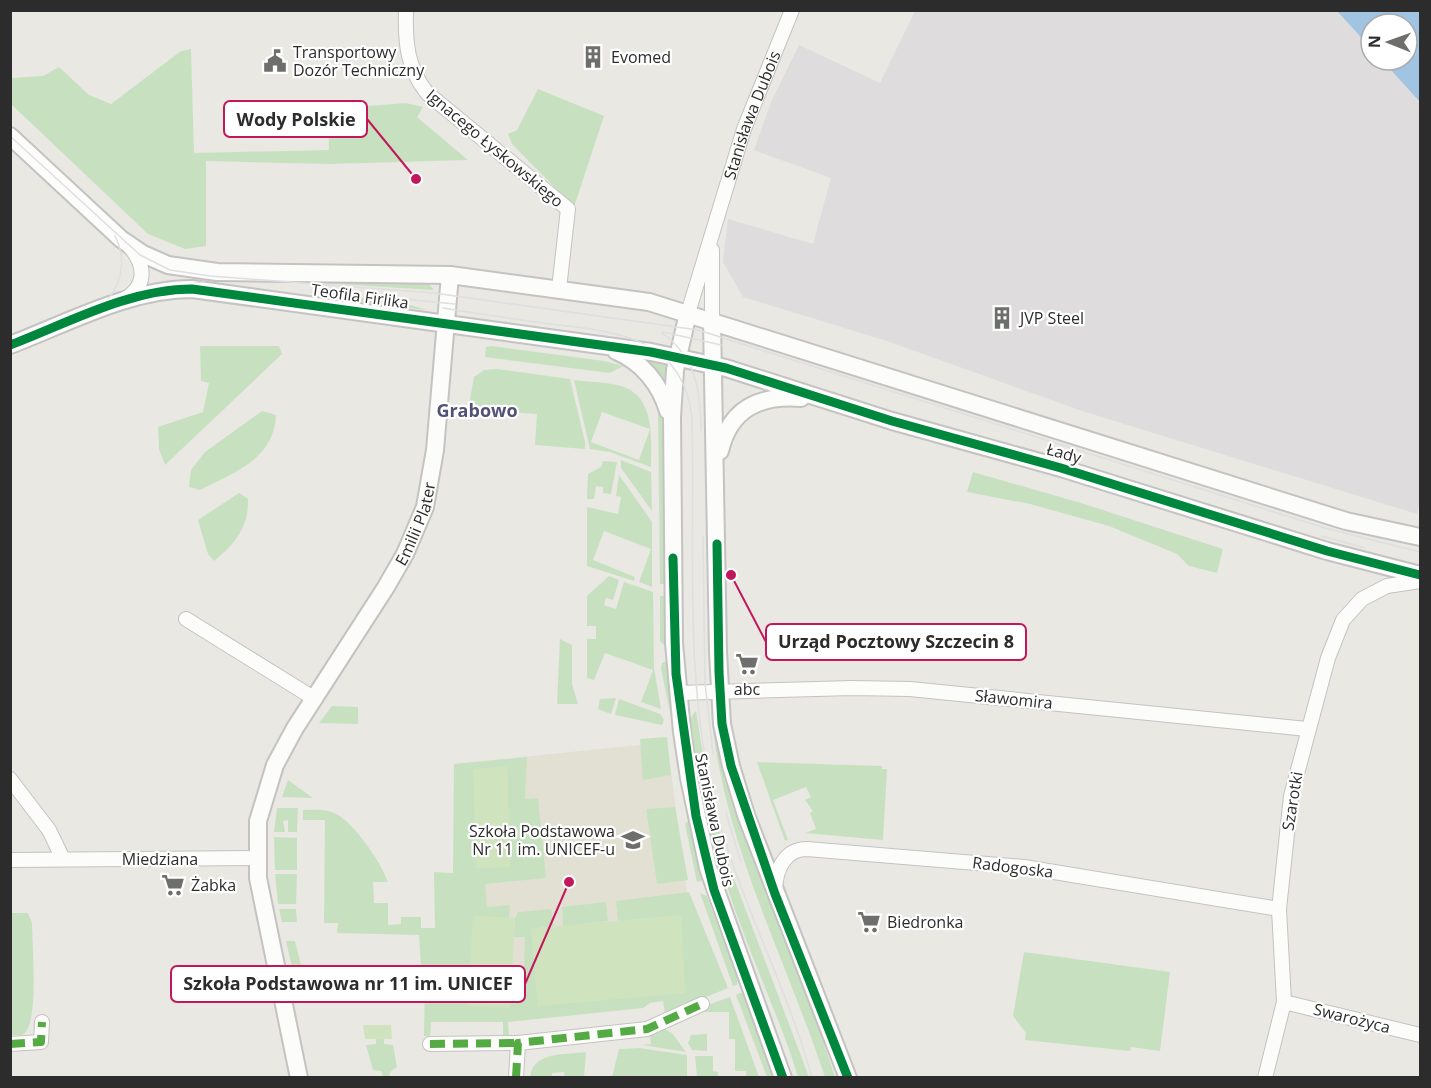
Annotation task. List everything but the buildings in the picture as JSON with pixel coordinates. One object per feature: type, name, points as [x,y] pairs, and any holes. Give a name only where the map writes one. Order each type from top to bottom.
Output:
[{"type":"street","name":"Ignacego Łyskowskiego","points":[[406,10],[405,31],[410,64],[416,80],[427,93],[568,209],[559,289]]},
{"type":"street","name":"Stanisława Dubois","points":[[783,1077],[708,868],[689,778],[674,644],[672,393],[688,313],[744,129],[792,10]]},
{"type":"street","name":"Teofila Firlika","points":[[10,136],[121,239],[162,263],[199,271],[450,275],[649,302],[712,321]]},
{"type":"street","name":"Stanisława Dubois","points":[[716,219],[711,261],[722,723],[731,766],[776,894],[846,1077]]},
{"type":"street","points":[[118,302],[135,291],[143,273],[139,259],[121,239]]},
{"type":"street","points":[[445,323],[450,275]]},
{"type":"street","name":"Teofila Firlika","points":[[10,345],[118,302],[166,290],[199,289],[601,345],[713,365]]},
{"type":"street","name":"Łady","points":[[712,321],[1346,521],[1420,537]]},
{"type":"street","name":"Emilii Plater","points":[[298,1077],[262,904],[257,858],[260,810],[270,777],[288,740],[386,587],[421,518],[433,469],[445,323]]},
{"type":"street","name":"Teofila Firlika","points":[[601,345],[626,355],[652,379],[665,401],[672,430]]},
{"type":"street","name":"Łady","points":[[713,365],[824,400],[1081,474],[1327,551],[1413,573]]},
{"type":"street","name":"Łady","points":[[716,478],[724,435],[736,416],[746,407],[762,400],[782,397],[824,400]]},
{"type":"street","name":"Szarotki","points":[[1265,1077],[1284,1002],[1279,909],[1291,796],[1307,729],[1335,639],[1348,613],[1362,599],[1377,590],[1420,581]]},
{"type":"street","points":[[186,619],[315,699]]},
{"type":"street","name":"Sławomira","points":[[720,691],[910,689],[1307,729]]},
{"type":"street","points":[[678,693],[720,691]]},
{"type":"street","points":[[10,779],[49,830],[63,859]]},
{"type":"street","name":"Radogoska","points":[[776,894],[779,867],[789,854],[799,849],[1024,867],[1279,909]]},
{"type":"street","name":"Miedziana","points":[[10,860],[257,858]]},
{"type":"street","name":"Swarożyca","points":[[1284,1002],[1420,1035]]},
{"type":"street","points":[[430,1044],[518,1043],[647,1029],[702,1004]]},
{"type":"street","points":[[10,1044],[41,1042],[42,1022]]},
{"type":"street","points":[[516,1077],[518,1043]]},
{"type":"shaded area","points":[[915,11],[1351,11],[1359,20],[1359,72],[1406,72],[1420,88],[1420,502],[1417,514],[1079,410],[887,341],[743,297],[723,262],[728,219],[813,244],[831,178],[754,150],[772,100],[799,45],[880,83]]},
{"type":"shaded area","points":[[667,742],[701,996],[453,1011],[454,764]]},
{"type":"green space","points":[[191,49],[194,153],[329,150],[328,109],[406,103],[423,107],[417,117],[468,160],[329,164],[206,161],[206,246],[185,249],[148,234],[11,104],[11,78],[43,76],[59,67],[89,95],[111,104],[181,51]]},
{"type":"green space","points":[[538,89],[604,116],[574,207],[512,144],[508,134],[517,130]]},
{"type":"green space","points":[[323,280],[427,282],[434,290],[321,283]]},
{"type":"green space","points":[[318,293],[397,301],[427,310],[328,298]]},
{"type":"green space","points":[[200,346],[279,346],[282,354],[165,465],[159,449],[158,427],[203,412],[209,383],[201,381]]},
{"type":"green space","points":[[486,347],[604,361],[623,366],[610,373],[485,357]]},
{"type":"green space","points":[[644,360],[666,364],[664,383],[663,383]]},
{"type":"green space","points":[[497,369],[570,379],[585,449],[535,445],[537,414],[468,410],[474,377],[484,370]]},
{"type":"green space","points":[[574,380],[616,385],[632,391],[646,409],[649,420],[651,432],[651,467],[610,452],[590,449]],"holes":[[[602,412],[650,429],[639,460],[591,442]]]},
{"type":"green space","points":[[262,411],[276,415],[274,430],[260,454],[250,463],[200,490],[189,487],[191,470],[205,452]]},
{"type":"green space","points":[[658,411],[661,412],[663,427],[665,584],[660,584]]},
{"type":"green space","points":[[621,460],[651,472],[652,511],[621,468]]},
{"type":"green space","points":[[603,461],[617,462],[611,494],[603,493],[603,487],[596,486],[594,499],[587,499],[588,474],[601,467]]},
{"type":"green space","points":[[973,472],[1081,503],[1223,549],[1217,573],[1189,566],[1177,554],[1109,526],[1030,504],[967,492]]},
{"type":"green space","points":[[619,475],[652,522],[652,587],[639,582],[651,549],[604,531],[593,560],[635,577],[634,581],[587,566],[587,507],[618,514],[621,497],[616,496]]},
{"type":"green space","points":[[239,493],[248,499],[246,518],[234,541],[214,561],[208,554],[198,520]]},
{"type":"green space","points":[[609,576],[619,580],[613,600],[606,598],[604,605],[616,609],[624,582],[653,592],[654,668],[661,709],[641,702],[653,670],[605,653],[594,680],[587,678],[587,639],[596,639],[596,626],[587,626],[587,596]]},
{"type":"green space","points":[[660,596],[665,596],[666,647],[660,641]]},
{"type":"green space","points":[[560,639],[572,645],[572,684],[578,704],[557,704]]},
{"type":"green space","points":[[667,661],[673,726],[661,669],[662,663]]},
{"type":"green space","points":[[616,698],[611,714],[598,709],[600,699]]},
{"type":"green space","points":[[619,699],[660,714],[664,720],[662,725],[615,715]]},
{"type":"green space","points":[[332,706],[358,707],[358,724],[319,723]]},
{"type":"green space","points":[[711,709],[723,774],[733,807],[815,1017],[835,1077],[825,1077],[741,851],[727,804],[717,757]]},
{"type":"green space","points":[[696,711],[709,792],[728,863],[809,1077],[798,1077],[719,862],[704,806],[691,735],[691,719]]},
{"type":"green space","points":[[667,737],[671,775],[643,780],[640,739]]},
{"type":"green space","points":[[527,757],[525,799],[538,798],[546,878],[485,884],[487,907],[510,905],[509,918],[473,916],[510,1008],[511,991],[523,991],[525,937],[514,937],[515,918],[518,912],[551,909],[554,926],[531,929],[618,921],[616,901],[689,892],[728,988],[665,1014],[663,1001],[650,1003],[643,1008],[508,1022],[509,1035],[503,1036],[503,1022],[431,1022],[430,1036],[424,1036],[425,983],[422,982],[419,935],[337,933],[338,923],[324,923],[325,820],[303,820],[303,810],[321,810],[340,816],[365,842],[388,882],[373,882],[374,903],[388,903],[388,925],[401,924],[401,917],[421,917],[421,928],[435,928],[434,872],[453,873],[454,764]],"holes":[[[507,767],[510,866],[476,868]]]},
{"type":"green space","points":[[757,762],[882,766],[882,769],[887,769],[883,840],[805,833],[816,829],[810,813],[813,811],[805,800],[811,797],[806,787],[773,800],[788,840],[785,841]]},
{"type":"green space","points":[[507,767],[510,867],[476,868],[473,769]]},
{"type":"green space","points":[[288,780],[313,798],[282,797]]},
{"type":"green space","points":[[675,807],[688,880],[657,884],[646,809]]},
{"type":"green space","points":[[277,808],[298,808],[297,832],[288,832],[288,820],[283,821],[285,832],[274,832]]},
{"type":"green space","points":[[688,821],[703,880],[697,882],[685,824]]},
{"type":"green space","points":[[274,837],[297,838],[297,870],[275,870]]},
{"type":"green space","points":[[275,874],[297,874],[296,904],[278,904]]},
{"type":"green space","points":[[700,893],[707,896],[738,980],[737,985],[733,986]]},
{"type":"green space","points":[[606,902],[608,921],[563,926],[562,907]]},
{"type":"green space","points":[[279,909],[296,909],[297,922],[282,922]]},
{"type":"green space","points":[[11,913],[28,913],[32,923],[33,1002],[28,1029],[22,1035],[11,1035]]},
{"type":"green space","points":[[681,915],[685,993],[538,1006],[531,929]]},
{"type":"green space","points":[[473,916],[515,918],[510,1008],[468,1006]]},
{"type":"green space","points":[[286,941],[295,941],[301,965],[292,967]]},
{"type":"green space","points":[[1024,952],[1170,972],[1160,1051],[1131,1047],[1130,1051],[1025,1040],[1026,1033],[1013,1016]]},
{"type":"green space","points":[[743,993],[775,1077],[767,1077],[736,995]]},
{"type":"green space","points":[[730,997],[759,1077],[746,1077],[746,1071],[735,1071],[735,1039],[729,1039],[729,1012],[703,1012],[702,1007]]},
{"type":"green space","points":[[363,1025],[391,1025],[392,1039],[365,1039]]},
{"type":"green space","points":[[665,1029],[672,1033],[686,1052],[643,1045],[651,1044],[649,1032]]},
{"type":"green space","points":[[707,1034],[707,1051],[692,1050],[688,1043],[691,1035]]},
{"type":"green space","points":[[376,1039],[384,1039],[384,1044],[393,1045],[397,1067],[390,1072],[389,1077],[383,1077],[381,1071],[373,1070],[366,1045],[376,1044]]},
{"type":"green space","points":[[639,1048],[687,1055],[687,1077],[612,1077],[619,1049]]},
{"type":"green space","points":[[586,1052],[584,1077],[565,1077],[564,1072],[552,1073],[552,1077],[530,1077],[532,1069],[544,1058]]},
{"type":"green space","points":[[695,1056],[713,1056],[713,1071],[718,1072],[718,1077],[697,1077]]},
{"type":"water","points":[[1337,11],[1420,11],[1420,102],[1393,72],[1419,72],[1419,12],[1359,12],[1359,35]]},
{"type":"tram line","points":[[10,136],[140,255],[170,270],[210,276],[434,293],[698,330],[1325,528],[1420,552]]},
{"type":"tram line","points":[[99,308],[113,293],[120,275],[121,255],[115,236]]},
{"type":"tram line","points":[[10,345],[153,289],[203,282]]},
{"type":"tram line","points":[[392,298],[455,304]]},
{"type":"tram line","points":[[443,308],[622,336],[642,343],[660,354],[675,369],[686,390],[692,417],[694,656],[704,751],[723,834],[789,1007],[812,1078]]},
{"type":"tram line","points":[[663,332],[721,345]]},
{"type":"tram line","points":[[662,333],[682,353],[694,376],[700,403],[701,431]]},
{"type":"tram line","points":[[703,536],[705,683],[713,754]]},
{"type":"tram line","points":[[1322,536],[1365,548]]},
{"type":"tram line","points":[[726,813],[741,862]]},
{"type":"marked path","points":[[516,1078],[518,1043],[647,1029],[702,1004]]},
{"type":"marked path","points":[[10,1044],[41,1042],[42,1022]]},
{"type":"marked path","points":[[430,1044],[518,1043]]},
{"type":"cycle path","points":[[10,345],[122,301],[168,291],[192,289],[651,352],[726,368],[892,421],[1061,468],[1327,551],[1420,575]]},
{"type":"cycle path","points":[[717,544],[722,724],[731,766],[775,894],[848,1078]]},
{"type":"cycle path","points":[[673,558],[676,674],[696,816],[714,890],[783,1078]]},
{"type":"place","name":"Evomed","points":[[593,57]]},
{"type":"place","name":"Transportowy Dozór Techniczny","points":[[275,61]]},
{"type":"place","name":"Wody Polskie","points":[[416,179]]},
{"type":"place","name":"JVP Steel","points":[[1002,318]]},
{"type":"place","name":"Urząd Pocztowy Szczecin 8","points":[[731,575]]},
{"type":"place","name":"abc","points":[[747,664]]},
{"type":"place","name":"Szkoła Podstawowa Nr 11 im. UNICEF-u","points":[[633,840]]},
{"type":"place","name":"Szkoła Podstawowa nr 11 im. UNICEF","points":[[569,882]]},
{"type":"place","name":"Żabka","points":[[173,885]]},
{"type":"place","name":"Biedronka","points":[[869,922]]},
{"type":"district","name":"Grabowo","points":[[477,411]]}]
